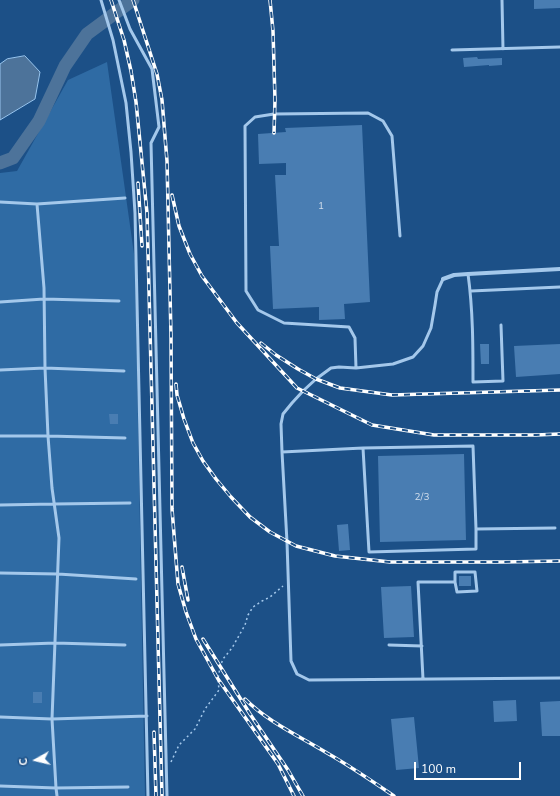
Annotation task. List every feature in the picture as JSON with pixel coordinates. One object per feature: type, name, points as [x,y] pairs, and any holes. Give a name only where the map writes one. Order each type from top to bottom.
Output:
[{"type":"street","points":[[443,278],[454,275],[468,274],[560,270]]},
{"type":"lane","points":[[101,0],[113,40],[126,103],[135,213],[148,796]]},
{"type":"lane","points":[[119,0],[130,29],[152,69],[159,127],[151,143],[167,796]]},
{"type":"lane","points":[[502,0],[503,49]]},
{"type":"lane","points":[[452,50],[560,47]]},
{"type":"lane","points":[[356,368],[355,338],[349,327],[284,323],[258,310],[246,291],[245,126],[255,117],[274,114],[368,113],[383,121],[392,136],[400,236]]},
{"type":"lane","points":[[0,202],[37,204],[125,198]]},
{"type":"lane","points":[[37,204],[44,299],[48,436],[52,488],[59,538],[52,719],[57,796]]},
{"type":"lane","points":[[468,274],[473,328],[473,382],[503,381],[500,325]]},
{"type":"lane","points":[[443,278],[437,292],[431,328],[423,346],[413,357],[392,364],[356,368],[331,368],[316,379],[283,414],[281,424],[289,581],[291,661],[298,674],[309,680],[560,678]]},
{"type":"lane","points":[[470,291],[560,287]]},
{"type":"lane","points":[[0,302],[44,299],[119,301]]},
{"type":"lane","points":[[0,370],[45,368],[124,371]]},
{"type":"lane","points":[[0,436],[125,438]]},
{"type":"lane","points":[[282,452],[363,448],[473,446],[476,549],[369,552],[363,448]]},
{"type":"lane","points":[[0,505],[130,503]]},
{"type":"lane","points":[[476,529],[555,528]]},
{"type":"lane","points":[[455,572],[475,572],[477,591],[457,592],[455,582],[455,572]]},
{"type":"lane","points":[[0,573],[58,574],[136,579]]},
{"type":"lane","points":[[423,679],[418,582],[455,582]]},
{"type":"lane","points":[[0,645],[55,643],[125,645]]},
{"type":"lane","points":[[389,645],[422,646]]},
{"type":"lane","points":[[0,717],[52,719],[147,716]]},
{"type":"lane","points":[[0,786],[56,788],[128,787]]},
{"type":"path","points":[[167,770],[179,745],[195,729],[205,709],[219,690],[218,679],[223,659],[232,648],[253,607],[270,597],[289,581]]},
{"type":"shaded area","points":[[25,56],[40,72],[35,99],[0,120],[0,64],[7,59]]},
{"type":"shaded area","points":[[107,62],[135,261],[145,796],[0,796],[0,173],[17,171],[68,80]]},
{"type":"building","points":[[534,0],[560,0],[560,8],[534,9]]},
{"type":"building","points":[[477,57],[478,59],[502,58],[502,65],[464,67],[463,58]]},
{"type":"building","points":[[362,125],[370,302],[344,304],[345,319],[319,320],[319,307],[273,309],[270,246],[279,246],[275,175],[286,175],[286,163],[259,164],[258,134],[286,132],[285,128]]},
{"type":"building","points":[[480,344],[489,344],[489,364],[481,364]]},
{"type":"building","points":[[560,344],[560,374],[516,377],[514,346]]},
{"type":"building","points":[[109,414],[118,414],[118,424],[110,424]]},
{"type":"building","points":[[464,454],[466,540],[380,542],[378,456]]},
{"type":"building","points":[[348,524],[350,550],[339,551],[337,525]]},
{"type":"building","points":[[459,576],[471,576],[471,586],[459,586]]},
{"type":"building","points":[[411,586],[414,637],[384,638],[381,587]]},
{"type":"building","points":[[33,692],[42,692],[42,703],[33,703]]},
{"type":"building","points":[[516,700],[517,721],[494,722],[493,701]]},
{"type":"building","points":[[560,701],[560,736],[542,736],[540,702]]},
{"type":"building","points":[[414,717],[419,768],[396,770],[391,719]]},
{"type":"waterway","points":[[0,163],[13,158],[39,121],[65,66],[87,34],[133,0]]},
{"type":"railway","points":[[111,0],[124,40],[131,71],[136,102],[147,213],[162,796]]},
{"type":"railway","points":[[133,0],[157,74],[162,100],[167,161],[171,336],[172,509],[178,584],[196,639],[218,679],[278,764],[294,796]]},
{"type":"railway","points":[[270,0],[273,31],[275,100],[274,133]]},
{"type":"railway","points":[[138,183],[142,246]]},
{"type":"railway","points":[[172,195],[179,226],[190,254],[202,276],[237,323],[297,388],[372,425],[434,435],[560,434]]},
{"type":"railway","points":[[261,343],[298,369],[316,379],[340,388],[392,395],[560,390]]},
{"type":"railway","points":[[176,384],[177,395],[193,443],[203,461],[216,479],[250,517],[270,532],[296,546],[335,556],[390,562],[560,561]]},
{"type":"railway","points":[[182,567],[188,600]]},
{"type":"railway","points":[[203,639],[250,714],[288,770],[303,796]]},
{"type":"railway","points":[[245,699],[274,722],[344,763],[394,796]]},
{"type":"railway","points":[[154,732],[156,796]]}]
